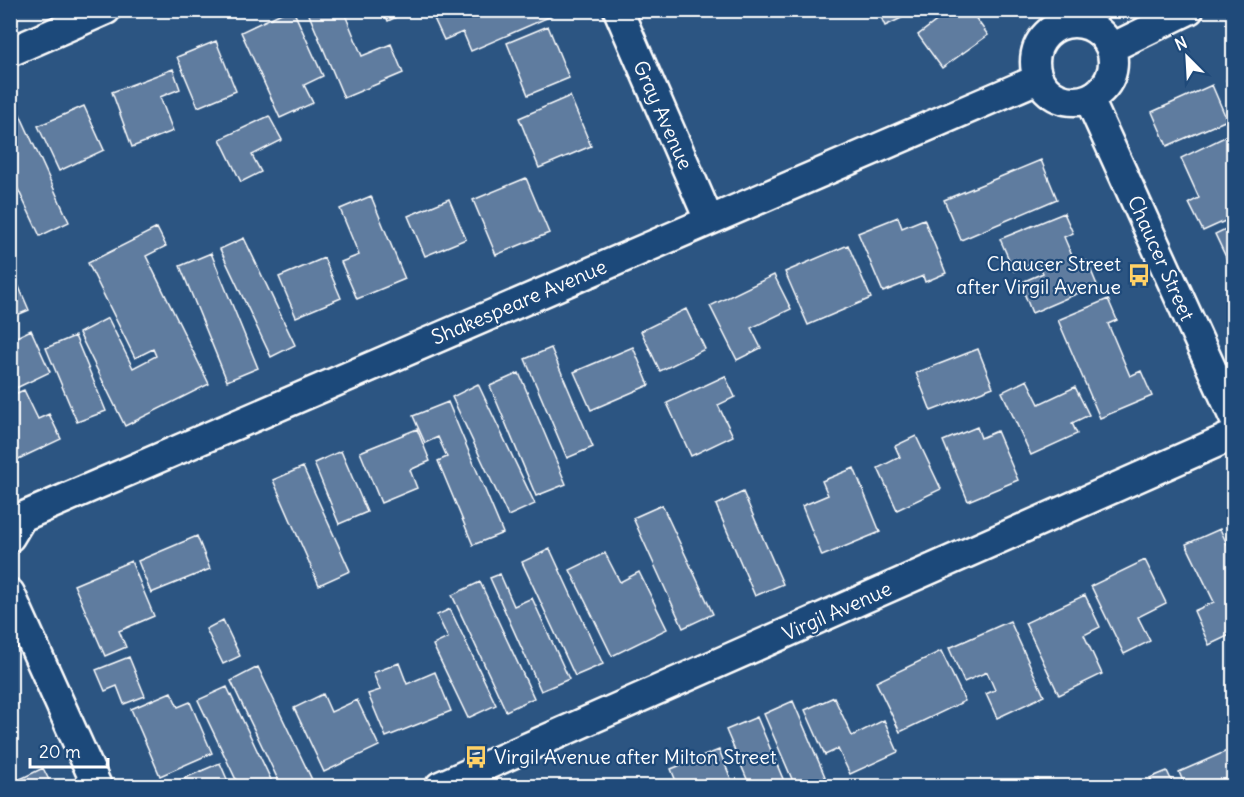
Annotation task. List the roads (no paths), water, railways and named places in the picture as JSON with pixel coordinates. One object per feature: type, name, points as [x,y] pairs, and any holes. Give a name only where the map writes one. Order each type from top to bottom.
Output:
[{"type":"street","points":[[10,52],[106,10]]},
{"type":"street","name":"Gray Avenue","points":[[618,10],[709,220]]},
{"type":"street","points":[[1111,48],[1189,10]]},
{"type":"street","points":[[1052,19],[1077,23],[1097,31],[1111,48],[1113,68],[1104,87],[1089,99],[1069,101],[1050,94],[1038,80],[1034,60],[1052,19]]},
{"type":"street","name":"Shakespeare Avenue","points":[[10,537],[22,517],[1038,80]]},
{"type":"street","name":"Chaucer Street","points":[[1089,99],[1233,418]]},
{"type":"street","name":"Virgil Avenue","points":[[440,786],[1233,435]]},
{"type":"street","points":[[10,593],[97,786]]},
{"type":"place","name":"Chaucer Street after Virgil Avenue","points":[[1139,275]]},
{"type":"place","name":"Virgil Avenue after Milton Street","points":[[476,757]]}]
